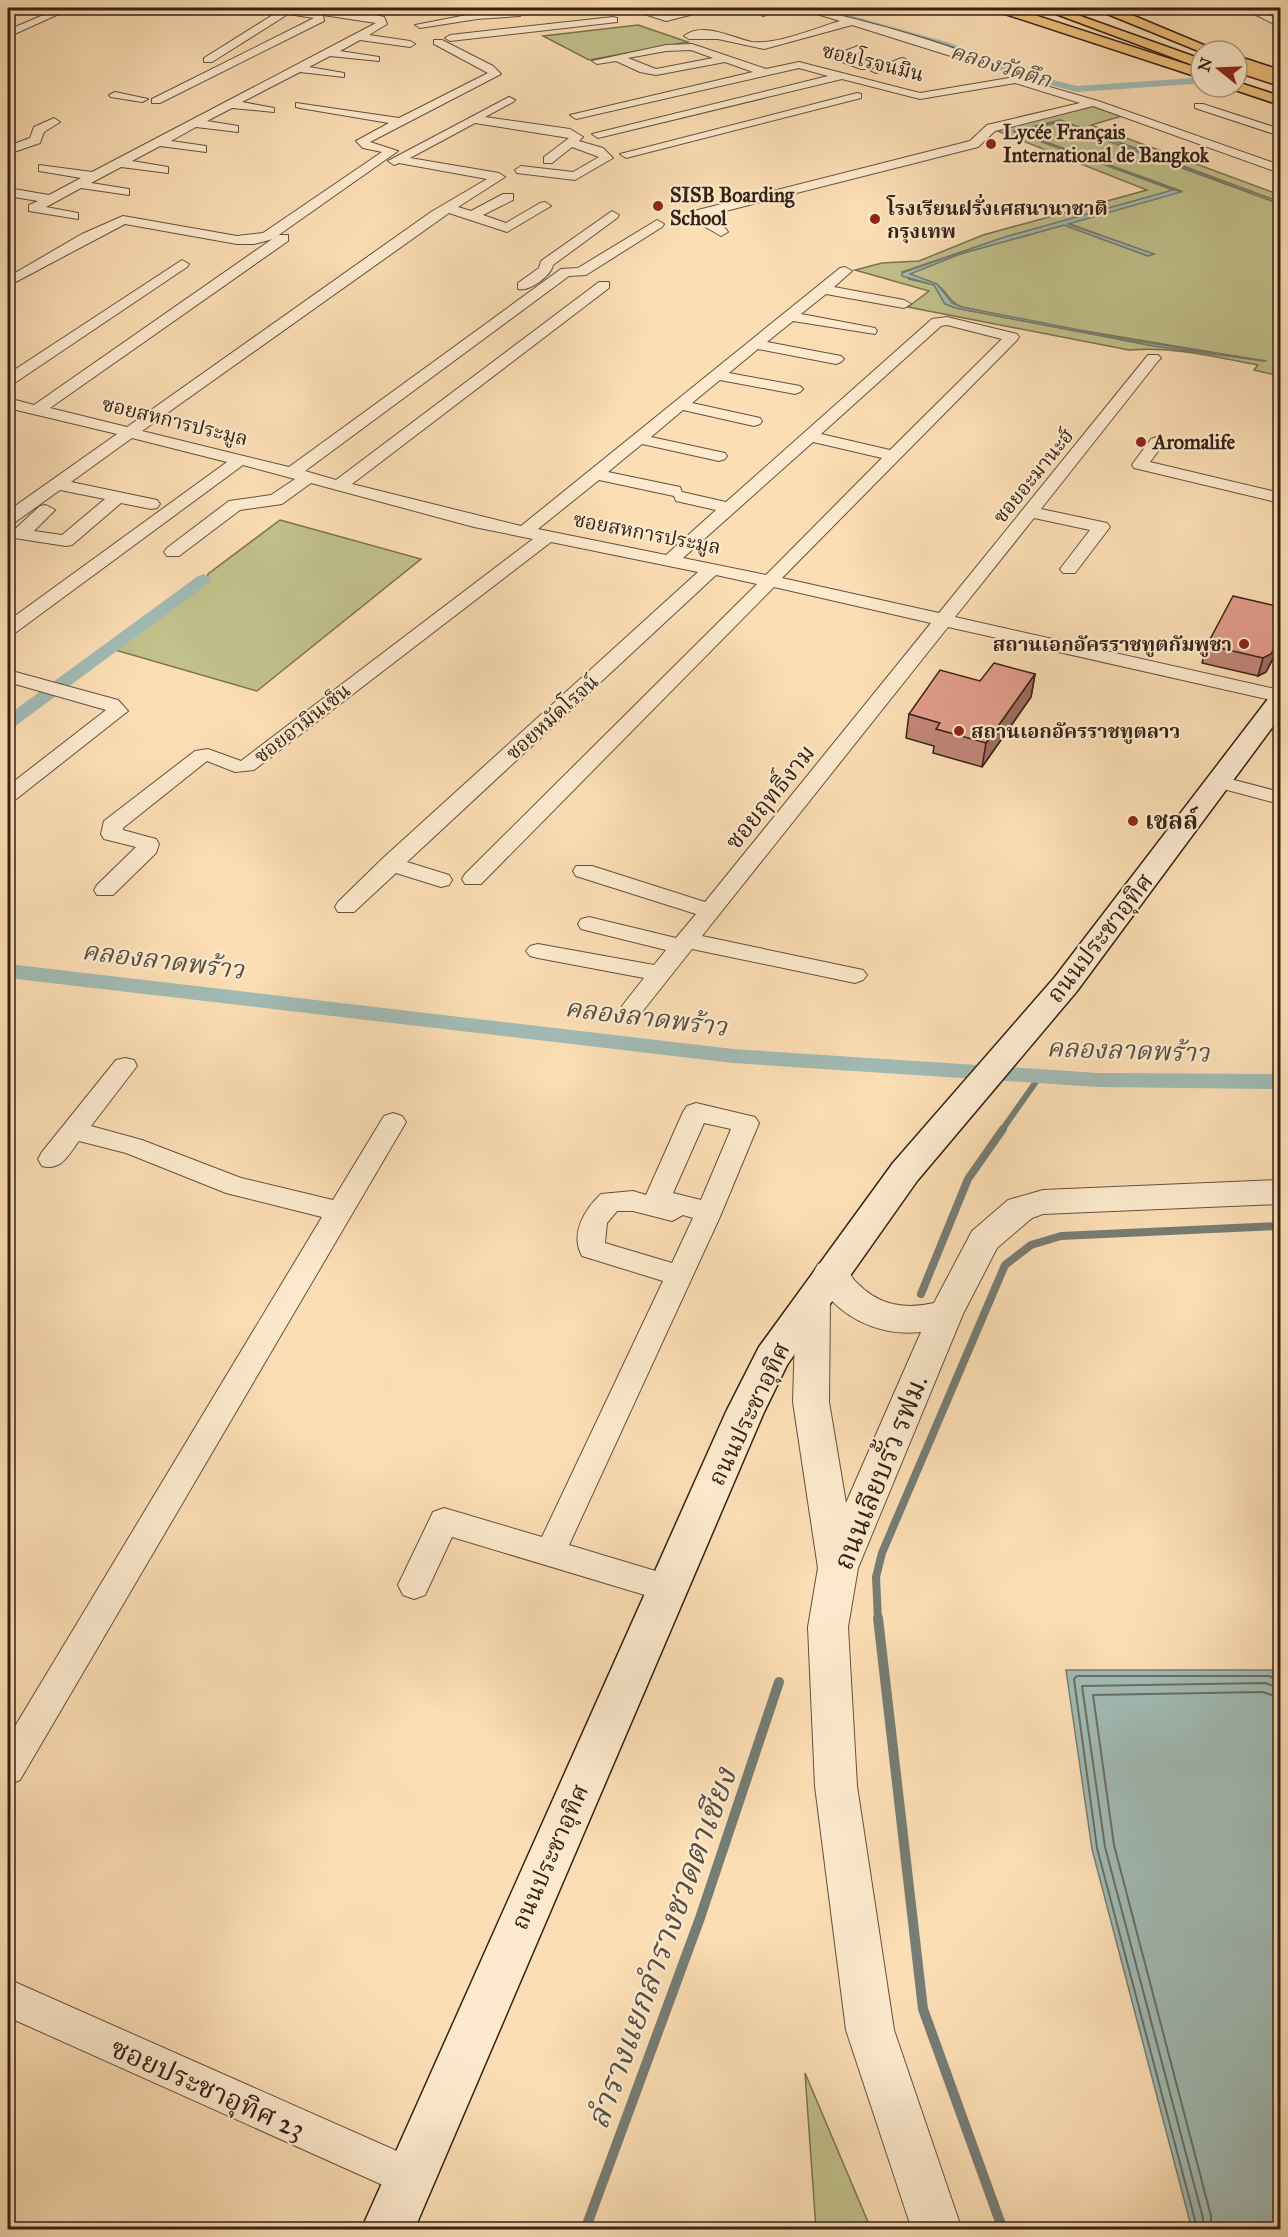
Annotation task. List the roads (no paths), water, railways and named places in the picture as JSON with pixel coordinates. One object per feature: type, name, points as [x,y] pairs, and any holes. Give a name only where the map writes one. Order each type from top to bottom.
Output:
[{"type":"main road","points":[[1001,8],[1189,70]]},
{"type":"main road","points":[[1029,8],[1088,23]]},
{"type":"main road","points":[[1047,8],[1189,60]]},
{"type":"main road","points":[[1087,8],[1189,49]]},
{"type":"main road","points":[[1105,8],[1189,42]]},
{"type":"main road","points":[[1249,64],[1281,75]]},
{"type":"main road","points":[[1249,71],[1281,82]]},
{"type":"main road","points":[[1249,81],[1281,92]]},
{"type":"main road","points":[[1249,91],[1281,101]]},
{"type":"main road","name":"ถนนประชาอุทิศ","points":[[387,2229],[668,1588],[772,1357],[905,1172],[1066,984],[1281,698]]},
{"type":"street","points":[[8,34],[67,8]]},
{"type":"street","points":[[73,216],[34,208],[262,85],[382,24],[380,19],[316,9],[265,8]]},
{"type":"street","points":[[397,11],[418,8],[449,20]]},
{"type":"street","points":[[631,8],[666,18],[713,8]]},
{"type":"street","points":[[745,8],[764,13]]},
{"type":"street","points":[[802,8],[853,21],[977,61]]},
{"type":"street","points":[[1247,8],[1281,24]]},
{"type":"street","points":[[142,99],[289,9],[320,17],[306,28],[156,101]]},
{"type":"street","points":[[420,25],[508,9],[526,16],[542,28]]},
{"type":"street","points":[[477,16],[526,16]]},
{"type":"street","points":[[8,519],[448,208],[499,177],[398,154],[367,145],[362,141],[495,74],[444,40],[613,20]]},
{"type":"street","points":[[689,36],[712,33],[759,46],[853,21]]},
{"type":"street","points":[[266,25],[306,28]]},
{"type":"street","points":[[786,27],[811,33]]},
{"type":"street","points":[[360,37],[410,44]]},
{"type":"street","points":[[597,61],[677,47],[692,47],[764,72]]},
{"type":"street","points":[[858,49],[834,57],[895,75]]},
{"type":"street","points":[[328,52],[375,59]]},
{"type":"street","points":[[619,58],[644,70],[656,72],[725,59]]},
{"type":"street","points":[[876,70],[902,61]]},
{"type":"street","name":"ซอยโรจนมิน","points":[[576,115],[799,65],[893,91],[931,96],[1015,80],[1094,103],[1281,169]]},
{"type":"street","points":[[296,68],[339,75]]},
{"type":"street","points":[[747,76],[785,90]]},
{"type":"street","points":[[598,134],[842,76]]},
{"type":"street","points":[[682,81],[794,124]]},
{"type":"street","points":[[893,91],[923,83]]},
{"type":"street","points":[[262,85],[284,89]]},
{"type":"street","points":[[803,86],[839,105]]},
{"type":"street","points":[[634,92],[737,135]]},
{"type":"street","points":[[115,95],[176,105]]},
{"type":"street","points":[[626,154],[821,105],[839,105],[857,96]]},
{"type":"street","points":[[8,282],[87,237],[123,220],[237,240],[260,239],[398,154],[509,100]]},
{"type":"street","points":[[584,103],[687,149]]},
{"type":"street","points":[[721,232],[695,215],[974,144],[980,141],[985,130],[1094,103]]},
{"type":"street","points":[[230,104],[270,110]]},
{"type":"street","points":[[436,104],[477,116],[566,132],[577,137],[548,160]]},
{"type":"street","points":[[300,105],[399,121]]},
{"type":"street","points":[[1199,106],[1280,133]]},
{"type":"street","points":[[8,150],[36,140],[38,130],[54,122]]},
{"type":"street","points":[[193,123],[234,129]]},
{"type":"street","points":[[156,142],[202,149]]},
{"type":"street","points":[[521,170],[575,176],[607,158],[599,152],[570,142]]},
{"type":"street","points":[[37,410],[398,154]]},
{"type":"street","points":[[119,163],[164,170]]},
{"type":"street","points":[[43,168],[92,176]]},
{"type":"street","points":[[77,184],[124,192]]},
{"type":"street","points":[[8,192],[49,199]]},
{"type":"street","points":[[472,216],[508,197]]},
{"type":"street","points":[[448,208],[507,228],[545,206]]},
{"type":"street","points":[[273,468],[546,269],[581,272],[653,227],[608,218],[546,264],[546,269]]},
{"type":"street","points":[[8,381],[182,264]]},
{"type":"street","points":[[173,552],[235,505],[276,500],[338,440],[566,272]]},
{"type":"street","points":[[524,532],[845,272]]},
{"type":"street","points":[[338,486],[604,285]]},
{"type":"street","points":[[824,289],[904,304]]},
{"type":"street","points":[[790,316],[870,331]]},
{"type":"street","points":[[473,879],[1012,337],[947,321],[937,322],[672,559]]},
{"type":"street","points":[[472,324],[492,327]]},
{"type":"street","points":[[756,344],[836,359]]},
{"type":"street","name":"ซอยอะมานะฮ์","points":[[946,619],[1153,358]]},
{"type":"street","points":[[718,375],[795,389]]},
{"type":"street","points":[[380,392],[398,396]]},
{"type":"street","name":"ซอยสหการประมูล","points":[[8,403],[524,532],[672,559],[946,619],[1281,698]]},
{"type":"street","points":[[680,405],[754,421]]},
{"type":"street","points":[[319,436],[338,440]]},
{"type":"street","points":[[810,436],[895,456]]},
{"type":"street","points":[[639,439],[719,456]]},
{"type":"street","points":[[1157,442],[1140,465],[1281,498]]},
{"type":"street","points":[[8,629],[238,461]]},
{"type":"street","points":[[596,474],[729,508]]},
{"type":"street","points":[[57,484],[151,504]]},
{"type":"street","points":[[36,499],[53,503],[20,534],[62,542],[68,540],[118,497]]},
{"type":"street","points":[[1031,512],[1101,527],[1069,569]]},
{"type":"street","name":"ซอยอามินเซ็น","points":[[105,890],[139,859],[148,844],[112,834],[112,826],[202,755],[208,755],[234,768],[248,766],[547,537]]},
{"type":"street","name":"ซอยหมัดโรจน์","points":[[346,907],[713,568]]},
{"type":"street","name":"ซอยฤทธิ์งาม","points":[[634,1006],[946,619]]},
{"type":"street","points":[[8,676],[111,704],[118,711],[8,796]]},
{"type":"street","points":[[1219,782],[1281,798]]},
{"type":"street","points":[[390,864],[441,880]]},
{"type":"street","points":[[584,872],[711,911]]},
{"type":"street","points":[[589,924],[855,975]]},
{"type":"street","points":[[538,951],[661,974]]},
{"type":"street","points":[[51,1159],[125,1066]]},
{"type":"street","points":[[8,1768],[393,1122]]},
{"type":"street","points":[[75,1131],[133,1146],[235,1186],[340,1212]]},
{"type":"street","name":"ถนนเลียบรั้ว รฟม.","points":[[937,2229],[870,2030],[850,1903],[836,1786],[828,1627],[838,1568],[946,1314],[984,1240],[1020,1209],[1043,1202],[1281,1192]]},
{"type":"street","points":[[550,1553],[679,1276],[707,1215],[633,1201],[610,1201],[600,1210],[590,1227],[592,1249],[679,1276]]},
{"type":"street","points":[[838,1568],[811,1402],[821,1286],[842,1293],[876,1314],[911,1322],[946,1314]]},
{"type":"street","points":[[414,1585],[444,1521],[668,1588]]},
{"type":"street","name":"ซอยประชาอุทิศ 23","points":[[8,1998],[410,2177]]},
{"type":"water","points":[[1060,120],[1280,204],[1056,122],[1019,132],[1181,192],[1068,224],[1154,254],[1148,256],[1064,225],[960,254],[910,274],[937,284],[952,303],[962,307],[1130,340],[1267,361],[1154,346],[956,308],[945,304],[934,285],[902,276],[902,273],[1005,237],[1173,190],[1014,131]]},
{"type":"water","points":[[1066,1670],[1273,1670],[1278,1675],[1280,2229],[1189,2229],[1190,2222],[1092,1849]]},
{"type":"waterway","name":"คลองวัดตึก","points":[[816,8],[947,45],[1019,74],[1077,89],[1189,81]]},
{"type":"waterway","name":"คลองวัดตึก","points":[[1249,74],[1259,73]]},
{"type":"waterway","points":[[8,723],[204,579]]},
{"type":"waterway","name":"คลองลาดพร้าว","points":[[8,971],[733,1056],[1098,1080],[1280,1082]]},
{"type":"waterway","name":"ลำรางแยกลำรางชวดตาเชียง","points":[[1002,1130],[1040,1076]]},
{"type":"waterway","name":"ลำรางแยกลำรางชวดตาเชียง","points":[[921,1294],[968,1179],[1003,1129]]},
{"type":"waterway","points":[[878,1620],[876,1577],[882,1553],[1005,1265],[1031,1245],[1061,1236],[1280,1226]]},
{"type":"waterway","points":[[878,1618],[923,2009],[1003,2230]]},
{"type":"waterway","name":"ลำรางแยกลำรางชวดตาเชียง","points":[[585,2230],[700,1918],[779,1682]]},
{"type":"place","name":"Lycée Français International de Bangkok","points":[[991,144]]},
{"type":"place","name":"SISB Boarding School","points":[[658,206]]},
{"type":"place","name":"โรงเรียนฝรั่งเศสนานาชาติ กรุงเทพ","points":[[875,219]]},
{"type":"place","name":"Aromalife","points":[[1141,442]]},
{"type":"place","name":"สถานเอกอัครราชทูตกัมพูชา","points":[[1244,644]]},
{"type":"place","name":"สถานเอกอัครราชทูตลาว","points":[[959,731]]},
{"type":"place","name":"เชลล์","points":[[1133,821]]}]
